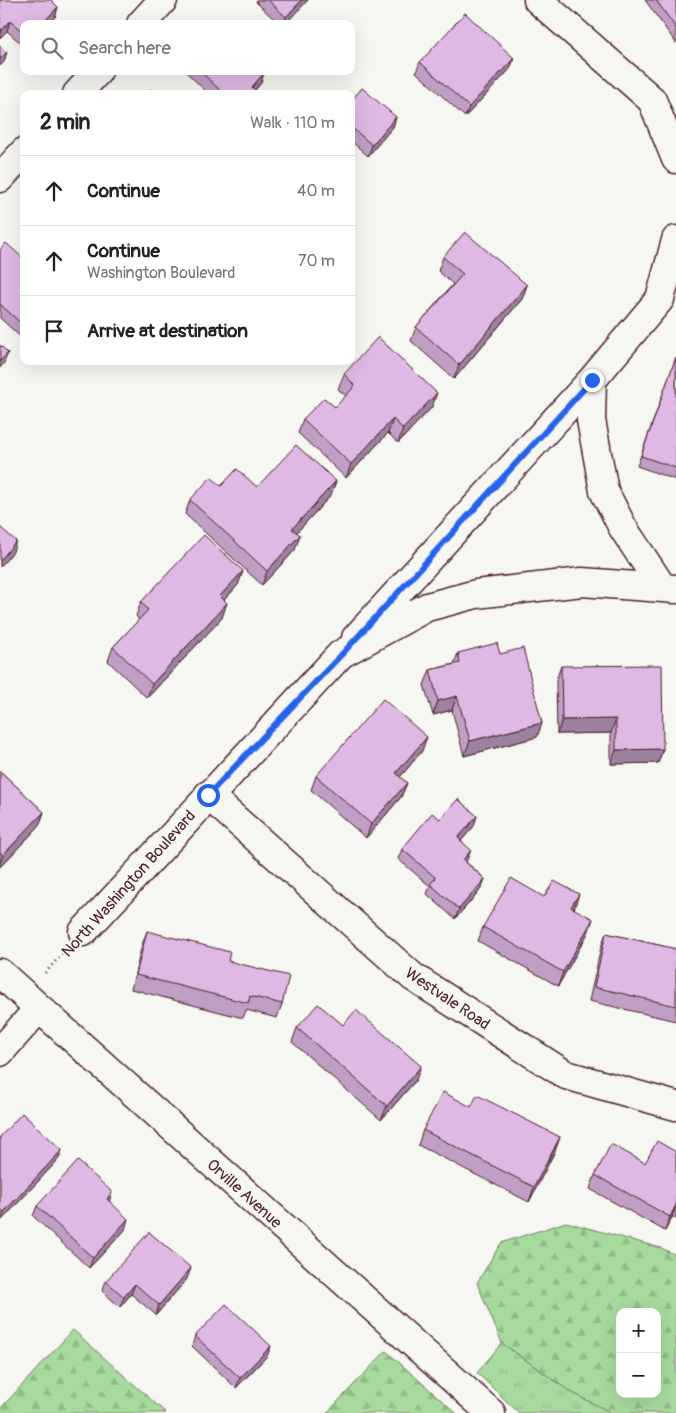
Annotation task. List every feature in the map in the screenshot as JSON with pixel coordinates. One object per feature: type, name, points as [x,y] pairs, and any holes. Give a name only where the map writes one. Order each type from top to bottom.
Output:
[{"type":"street","points":[[145,20],[163,0]]},
{"type":"street","points":[[538,0],[652,100],[676,159]]},
{"type":"street","points":[[81,90],[94,75]]},
{"type":"street","points":[[0,178],[20,156]]},
{"type":"street","points":[[342,654],[592,380],[660,299],[676,240]]},
{"type":"street","points":[[592,380],[591,420],[604,491],[623,528],[669,588]]},
{"type":"street","name":"North Washington Boulevard","points":[[83,932],[208,795],[342,654],[426,607],[476,594],[582,582],[669,588]]},
{"type":"street","name":"Westvale Road","points":[[208,795],[413,977],[566,1074],[676,1106]]},
{"type":"street","name":"Orville Avenue","points":[[0,973],[491,1413]]},
{"type":"street","points":[[0,1052],[32,1001]]},
{"type":"path","name":"North Washington Boulevard","points":[[32,1001],[83,932]]},
{"type":"green space","points":[[566,1222],[661,1248],[676,1255],[676,1413],[612,1413],[569,1391],[502,1343],[477,1283],[501,1243]]},
{"type":"green space","points":[[73,1330],[166,1413],[0,1413],[0,1409]]},
{"type":"green space","points":[[502,1343],[569,1391],[612,1413],[519,1413],[477,1373]]},
{"type":"green space","points":[[386,1351],[456,1413],[327,1413]]},
{"type":"building","points":[[0,0],[51,0],[58,7],[46,20],[20,20],[20,30],[10,21],[2,30],[0,28]]},
{"type":"building","points":[[268,0],[302,0],[286,17]]},
{"type":"building","points":[[656,0],[676,0],[676,28]]},
{"type":"building","points":[[465,13],[514,58],[469,107],[420,62]]},
{"type":"building","points":[[0,45],[7,52],[0,59]]},
{"type":"building","points":[[204,75],[262,75],[252,87],[255,90],[220,90]]},
{"type":"building","points":[[362,88],[396,117],[372,145],[355,130],[355,96]]},
{"type":"building","points":[[465,232],[527,285],[459,365],[416,327],[463,274],[443,257]]},
{"type":"building","points":[[6,243],[20,255],[20,322],[0,304],[0,250]]},
{"type":"building","points":[[378,337],[437,393],[403,429],[393,419],[351,464],[303,419],[324,398],[335,407],[355,386],[344,374],[352,365],[355,365],[355,362]]},
{"type":"building","points":[[0,345],[8,353],[0,361]]},
{"type":"building","points":[[676,357],[676,468],[641,456]]},
{"type":"building","points":[[296,445],[336,481],[292,529],[300,535],[267,571],[190,500],[211,477],[221,486],[237,469],[257,487]]},
{"type":"building","points":[[0,527],[16,541],[0,561]]},
{"type":"building","points":[[204,535],[243,571],[220,596],[227,603],[152,684],[113,647],[148,610],[141,602]]},
{"type":"building","points":[[497,643],[500,654],[523,648],[542,723],[470,741],[457,696],[438,701],[430,670],[460,663],[458,653]]},
{"type":"building","points":[[662,665],[663,749],[616,750],[616,719],[562,720],[561,666]]},
{"type":"building","points":[[383,699],[427,737],[396,773],[407,783],[371,824],[316,776]]},
{"type":"building","points":[[0,771],[44,812],[3,855],[0,852]]},
{"type":"building","points":[[458,799],[477,816],[458,838],[471,850],[463,860],[485,879],[459,909],[430,884],[436,878],[402,849],[432,813],[440,819]]},
{"type":"building","points":[[511,878],[544,897],[554,881],[579,894],[571,907],[593,919],[563,972],[483,927]]},
{"type":"building","points":[[147,931],[230,952],[228,961],[289,976],[282,1004],[250,996],[248,1003],[136,975]]},
{"type":"building","points":[[606,933],[676,949],[676,1006],[594,987]]},
{"type":"building","points":[[318,1004],[343,1025],[356,1010],[421,1066],[387,1106],[297,1028]]},
{"type":"building","points":[[443,1092],[471,1107],[477,1095],[560,1137],[534,1187],[423,1130]]},
{"type":"building","points":[[22,1113],[62,1150],[4,1212],[0,1208],[0,1137]]},
{"type":"building","points":[[657,1141],[676,1152],[676,1205],[670,1217],[595,1175],[611,1144],[645,1163]]},
{"type":"building","points":[[78,1161],[112,1192],[107,1199],[128,1219],[93,1258],[37,1206]]},
{"type":"building","points":[[149,1232],[191,1268],[159,1305],[135,1284],[124,1297],[106,1281]]},
{"type":"building","points":[[226,1304],[271,1346],[240,1378],[195,1336]]},
{"type":"route","points":[[208,795],[342,654],[592,380]]}]
